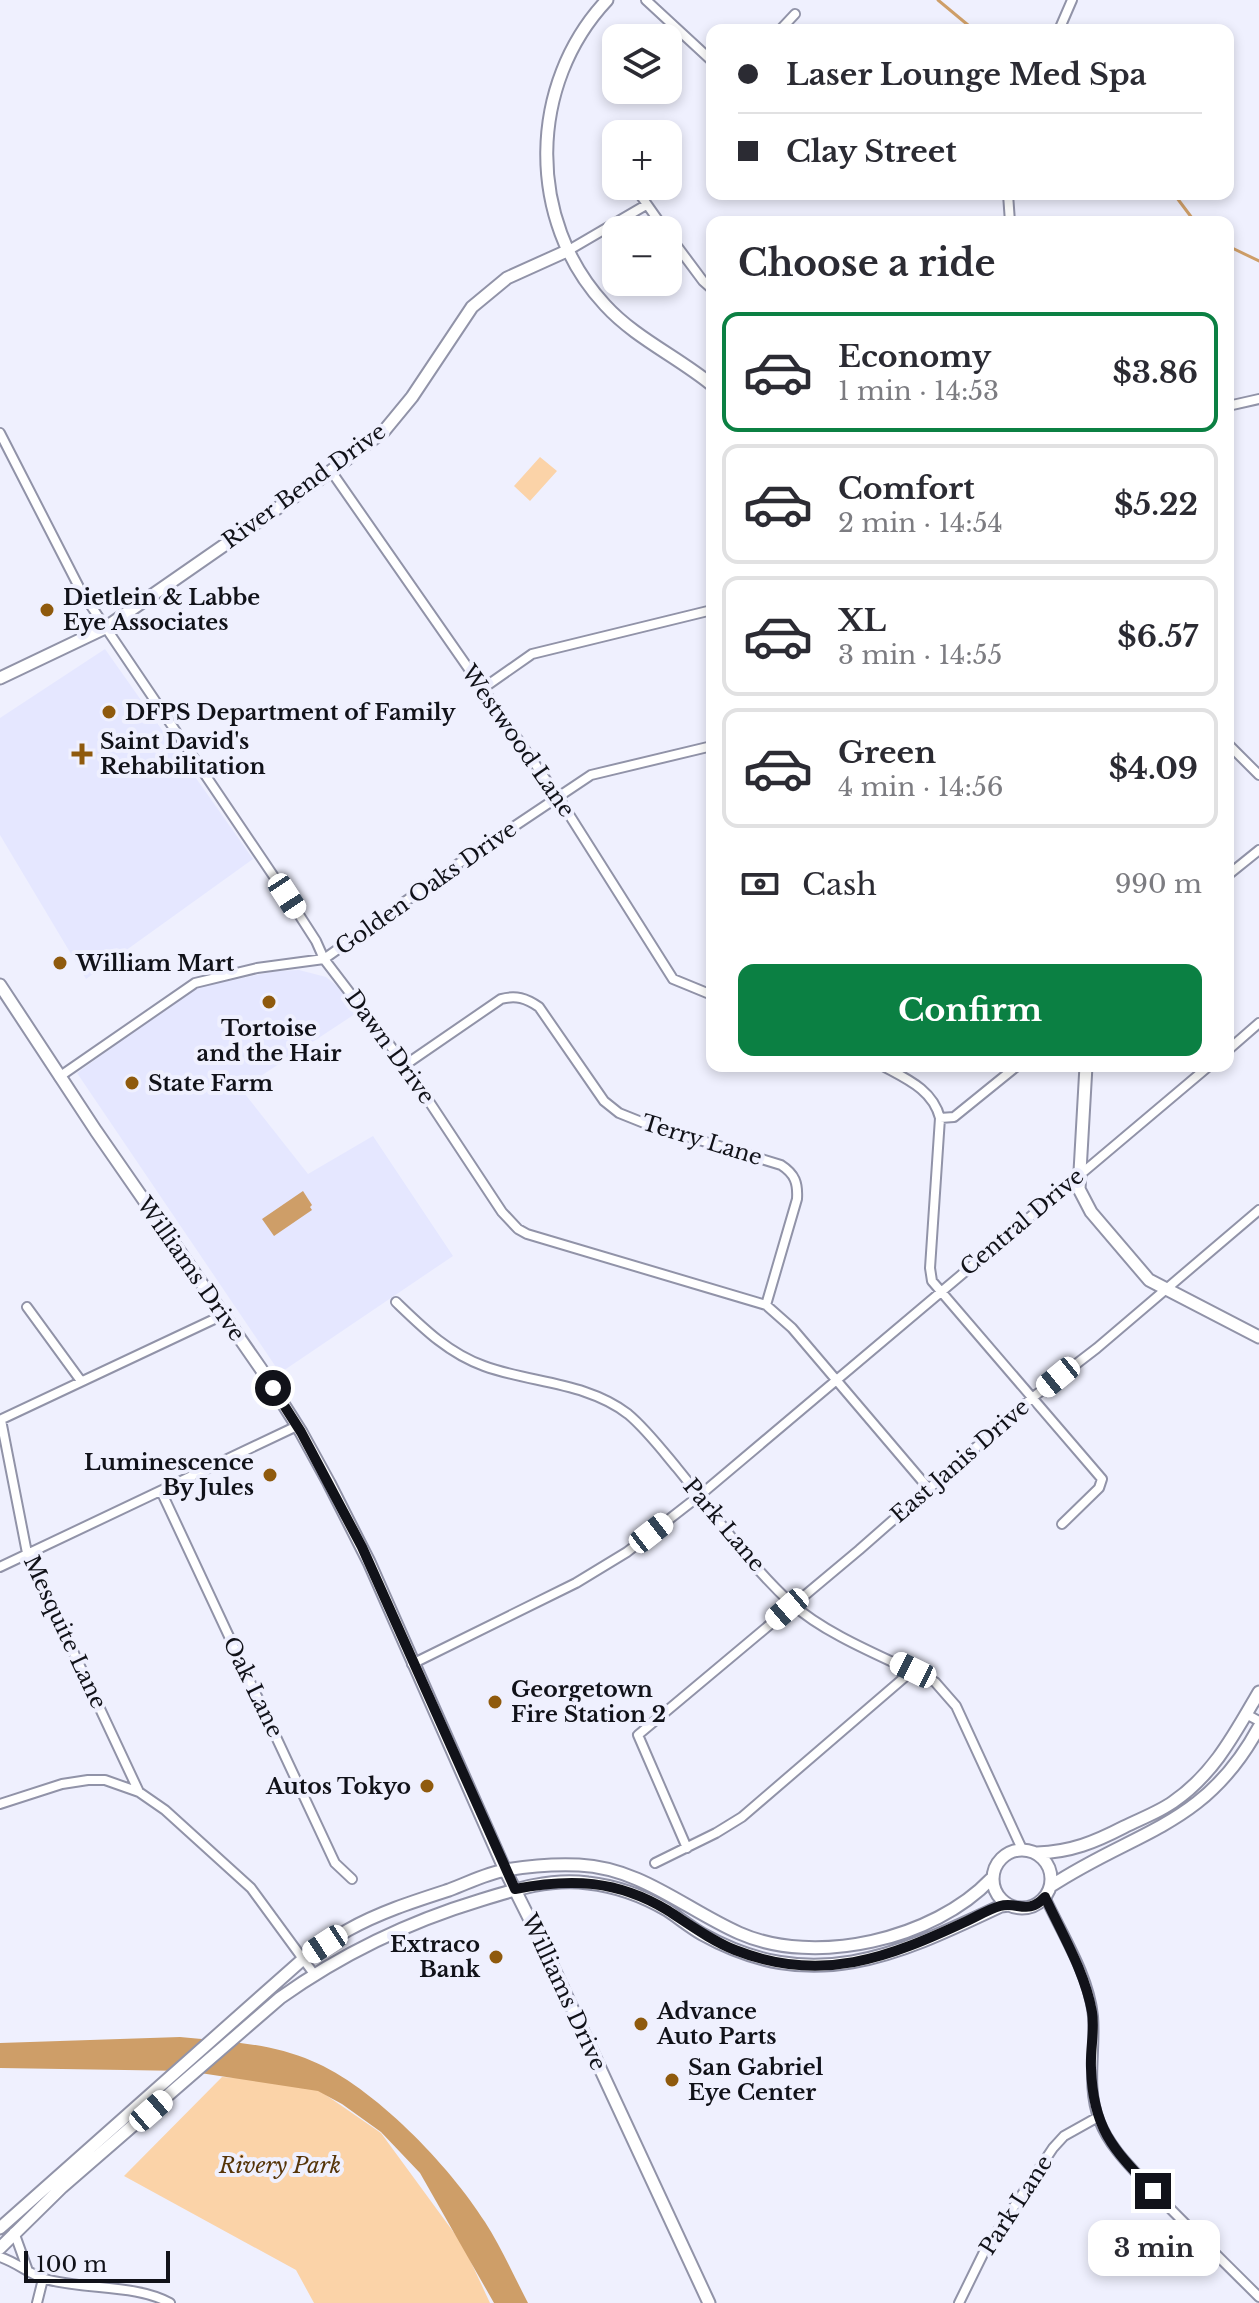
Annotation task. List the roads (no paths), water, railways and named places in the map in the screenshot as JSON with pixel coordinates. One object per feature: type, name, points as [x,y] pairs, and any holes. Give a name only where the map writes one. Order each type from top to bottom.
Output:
[{"type":"street","points":[[607,0],[586,25],[555,88],[548,125],[548,186],[560,232],[593,291],[616,317],[706,381]]},
{"type":"street","points":[[646,0],[706,55]]},
{"type":"street","points":[[1062,24],[1072,0]]},
{"type":"street","points":[[786,24],[795,14]]},
{"type":"street","points":[[643,200],[655,216]]},
{"type":"street","points":[[569,250],[646,205]]},
{"type":"street","name":"River Bend Drive","points":[[0,678],[105,628],[331,471],[384,431],[412,397],[472,307],[507,278],[569,250]]},
{"type":"street","points":[[682,251],[706,281]]},
{"type":"street","points":[[1234,405],[1259,399]]},
{"type":"street","name":"Dawn Drive","points":[[0,433],[59,552],[105,628],[287,896],[324,959],[405,1065],[502,1212],[527,1234],[766,1305],[792,1328],[929,1489]]},
{"type":"street","name":"Westwood Lane","points":[[331,471],[558,797],[673,979],[706,993]]},
{"type":"street","points":[[482,689],[532,654],[706,611]]},
{"type":"street","name":"Golden Oaks Drive","points":[[59,1077],[195,983],[257,968],[324,959],[591,775],[706,747]]},
{"type":"street","points":[[1234,750],[1259,775]]},
{"type":"street","points":[[1234,870],[1259,850]]},
{"type":"street","name":"Williams Drive","points":[[0,985],[59,1077],[297,1426],[364,1552],[505,1870],[709,2303]]},
{"type":"street","name":"Terry Lane","points":[[405,1065],[501,999],[512,996],[524,998],[539,1007],[604,1101],[619,1113],[781,1165],[791,1172],[796,1181],[797,1199],[766,1305]]},
{"type":"street","points":[[1234,1045],[1259,1023]]},
{"type":"street","points":[[893,1072],[928,1094],[936,1103],[940,1118],[930,1268],[932,1281],[1102,1479],[1099,1488],[1062,1524]]},
{"type":"street","points":[[940,1118],[954,1117],[1010,1072]]},
{"type":"street","points":[[1086,1072],[1079,1189],[1091,1212],[1141,1272],[1166,1290],[1259,1337]]},
{"type":"street","name":"Central Drive","points":[[412,1664],[576,1583],[627,1552],[699,1496],[1202,1072]]},
{"type":"street","name":"East Janis Drive","points":[[687,1848],[638,1735],[1032,1398],[1097,1348],[1259,1210]]},
{"type":"street","name":"Park Lane","points":[[396,1302],[429,1334],[468,1360],[487,1368],[566,1387],[606,1402],[627,1414],[655,1442],[792,1604],[812,1620],[935,1682],[956,1706],[1022,1849]]},
{"type":"street","points":[[27,1307],[81,1381]]},
{"type":"street","points":[[0,1420],[223,1315]]},
{"type":"street","name":"Mesquite Lane","points":[[0,1420],[27,1553],[139,1792]]},
{"type":"street","points":[[0,1567],[297,1426]]},
{"type":"street","name":"Oak Lane","points":[[161,1491],[335,1863],[352,1879]]},
{"type":"street","points":[[655,1863],[742,1817],[913,1670]]},
{"type":"street","points":[[0,2228],[302,1960],[348,1929],[384,1913],[505,1870],[579,1865],[624,1873],[743,1935],[800,1948],[855,1945],[903,1932],[969,1899],[991,1879],[1006,1853],[1022,1849],[1037,1853],[1066,1851],[1094,1843],[1173,1803],[1227,1749],[1259,1692]]},
{"type":"street","points":[[1246,1714],[1259,1721]]},
{"type":"street","points":[[0,2248],[127,2131],[280,1998],[314,1974],[410,1923],[515,1889],[550,1882],[574,1882],[624,1890],[652,1902],[735,1950],[765,1960],[826,1966],[862,1962],[899,1952],[1001,1906],[1033,1906],[1048,1892],[1185,1814],[1222,1781],[1259,1727]]},
{"type":"street","points":[[0,1804],[62,1784],[88,1780],[105,1780],[139,1792],[165,1810],[251,1888],[314,1974]]},
{"type":"street","points":[[1173,1803],[1185,1814]]},
{"type":"street","points":[[1037,1853],[1050,1870],[1048,1892],[1087,1990],[1093,2016],[1091,2065],[1098,2117],[1107,2138],[1119,2155],[1259,2297]]},
{"type":"street","points":[[991,1879],[996,1893],[1009,1905]]},
{"type":"street","name":"Park Lane","points":[[959,2303],[985,2250],[1053,2148],[1064,2136],[1098,2117]]},
{"type":"street","points":[[14,2232],[27,2268]]},
{"type":"street","points":[[0,2257],[27,2268],[43,2279],[152,2296],[170,2303]]},
{"type":"street","points":[[37,2303],[43,2279]]},
{"type":"waterway","points":[[938,0],[967,24]]},
{"type":"waterway","points":[[1178,200],[1190,216]]},
{"type":"waterway","points":[[1234,249],[1259,261]]},
{"type":"place","name":"Dietlein & Labbe Eye Associates","points":[[47,610]]},
{"type":"place","name":"DFPS Department of Family","points":[[109,712]]},
{"type":"place","name":"Saint David's Rehabilitation","points":[[82,754]]},
{"type":"place","name":"William Mart","points":[[60,963]]},
{"type":"place","name":"Tortoise and the Hair","points":[[269,1002]]},
{"type":"place","name":"State Farm","points":[[132,1083]]},
{"type":"place","name":"Luminescence By Jules","points":[[270,1475]]},
{"type":"place","name":"Georgetown Fire Station 2","points":[[495,1702]]},
{"type":"place","name":"Autos Tokyo","points":[[427,1786]]},
{"type":"place","name":"Extraco Bank","points":[[496,1957]]},
{"type":"place","name":"Advance Auto Parts","points":[[641,2024]]},
{"type":"place","name":"San Gabriel Eye Center","points":[[672,2080]]},
{"type":"park label","name":"Rivery Park","points":[[280,2165]]}]
